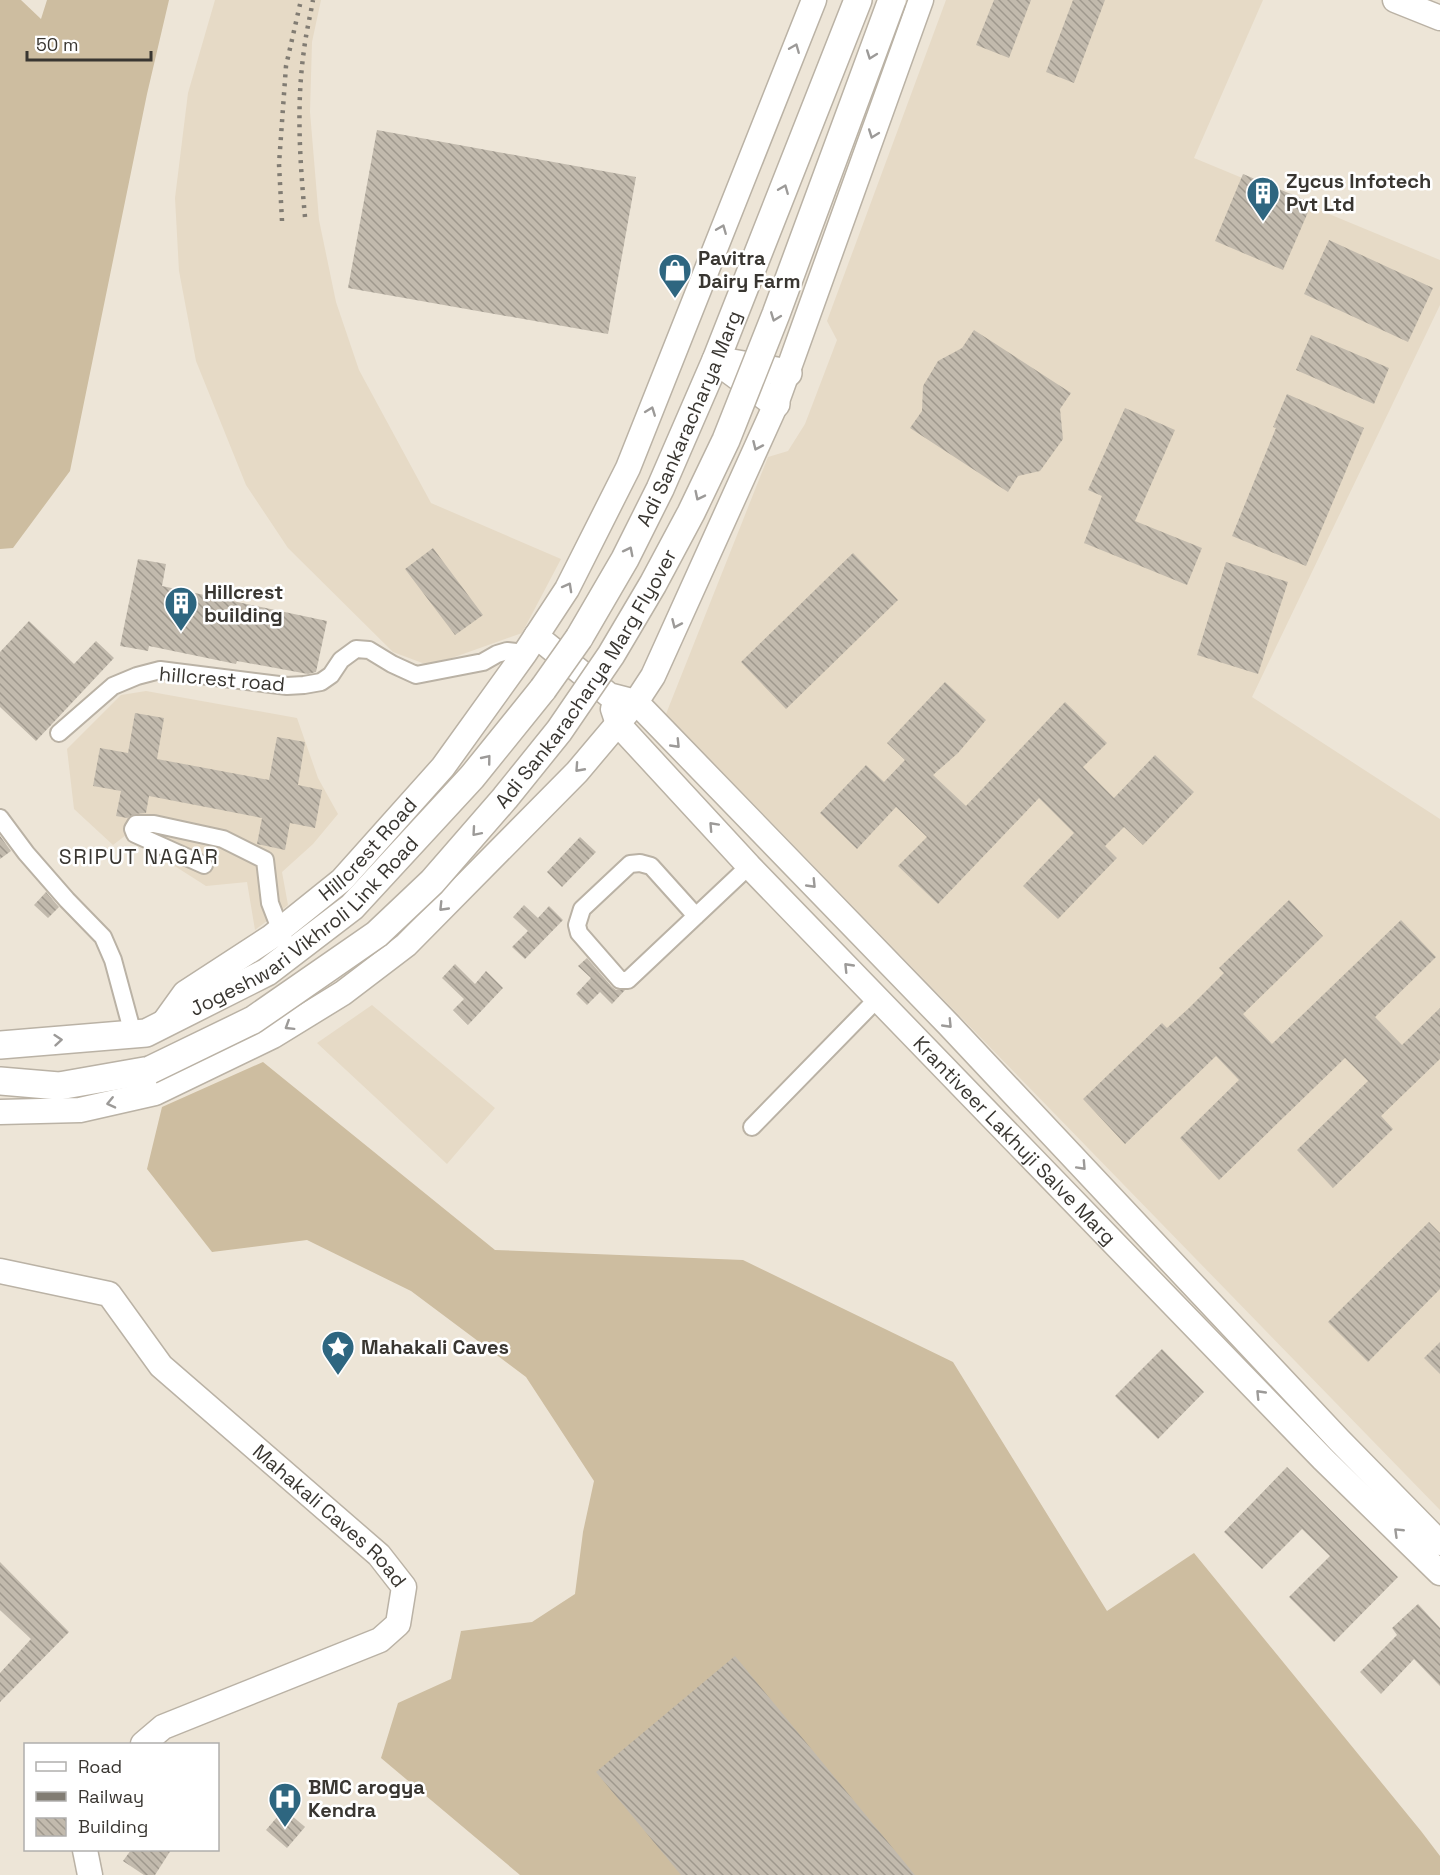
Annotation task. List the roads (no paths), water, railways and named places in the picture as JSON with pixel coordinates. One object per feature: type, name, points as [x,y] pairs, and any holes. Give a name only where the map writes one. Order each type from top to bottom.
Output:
[{"type":"main road","name":"Hillcrest Road","points":[[162,1025],[185,993],[280,929],[342,880],[435,776],[531,644],[567,589],[628,468],[814,0]]},
{"type":"main road","name":"Adi Sankaracharya Marg","points":[[543,689],[579,638],[625,559],[655,499],[716,360],[858,0]]},
{"type":"main road","name":"Adi Sankaracharya Marg Flyover","points":[[0,1081],[59,1086],[150,1070],[253,1020],[377,934],[432,882],[505,798],[559,731],[611,655],[692,513],[726,440],[776,314],[892,0]]},
{"type":"main road","points":[[0,1112],[80,1110],[155,1093],[273,1036],[342,993],[406,945],[577,772],[618,724],[653,676],[776,404],[921,0]]},
{"type":"main road","points":[[1395,0],[1440,18]]},
{"type":"main road","points":[[716,360],[788,373]]},
{"type":"main road","points":[[716,360],[776,404]]},
{"type":"main road","points":[[531,644],[609,695],[636,702]]},
{"type":"main road","name":"Jogeshwari Vikhroli Link Road","points":[[0,1045],[146,1033],[267,972],[352,907],[472,777],[543,689]]},
{"type":"main road","name":"Krantiveer Lakhuji Salve Marg","points":[[609,695],[618,724],[749,866],[1323,1459],[1440,1573]]},
{"type":"main road","name":"Krantiveer Lakhuji Salve Marg","points":[[636,702],[949,1024],[1339,1440],[1440,1543]]},
{"type":"main road","name":"Mahakali Caves Road","points":[[0,1271],[109,1294],[161,1366],[379,1555],[404,1587],[398,1624],[380,1640],[163,1727],[144,1743]]},
{"type":"main road","points":[[1323,1459],[1339,1440]]},
{"type":"main road","points":[[85,1851],[90,1875]]},
{"type":"street","name":"hillcrest road","points":[[59,733],[113,687],[137,675],[160,670],[287,686],[304,685],[321,682],[331,675],[341,660],[356,649],[369,650],[416,675],[483,662],[497,654],[531,644]]},
{"type":"street","points":[[0,818],[26,853],[103,937],[113,960],[133,1034]]},
{"type":"street","points":[[204,865],[135,834],[133,829],[136,824],[154,824],[223,839],[265,860],[270,903],[290,955]]},
{"type":"street","points":[[696,916],[651,866],[640,863],[630,864],[582,909],[577,925],[579,933],[620,980],[625,981],[696,916],[749,866]]},
{"type":"street","points":[[752,1127],[878,998]]},
{"type":"railway","points":[[282,221],[279,164],[286,66],[301,0]]},
{"type":"railway","points":[[305,217],[299,113],[305,44],[313,0]]},
{"type":"place","name":"Zycus Infotech Pvt Ltd","points":[[1263,222]]},
{"type":"place","name":"Pavitra Dairy Farm","points":[[675,299]]},
{"type":"place","name":"Hillcrest building","points":[[181,632]]},
{"type":"place","name":"Mahakali Caves","points":[[338,1376]]},
{"type":"place","name":"BMC arogya Kendra","points":[[285,1828]]},
{"type":"district","name":"SRIPUT NAGAR","points":[[139,856]]}]
